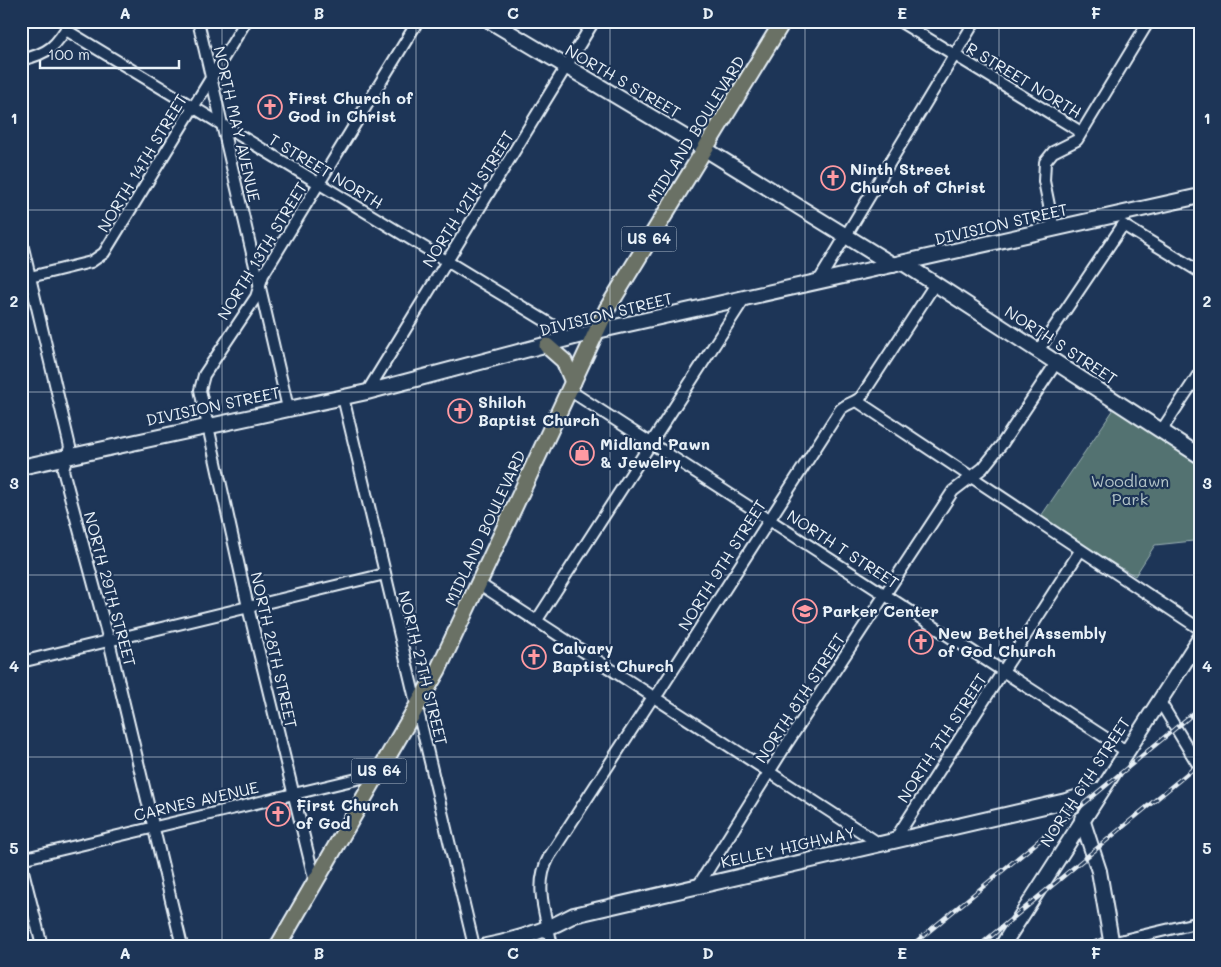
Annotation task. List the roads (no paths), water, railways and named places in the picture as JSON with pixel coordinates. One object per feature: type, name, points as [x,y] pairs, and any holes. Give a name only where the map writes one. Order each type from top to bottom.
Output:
[{"type":"main road","name":"MIDLAND BOULEVARD","points":[[278,946],[438,670],[607,309],[783,21]]},
{"type":"main road","points":[[547,346],[560,355],[566,364],[571,386]]},
{"type":"street","name":"NORTH MAY AVENUE","points":[[198,21],[288,408]]},
{"type":"street","name":"NORTH 14TH STREET","points":[[30,277],[99,259],[246,21]]},
{"type":"street","name":"NORTH 13TH STREET","points":[[206,425],[200,390],[201,383],[235,326],[256,297],[264,275],[418,21]]},
{"type":"street","name":"NORTH S STREET","points":[[490,21],[566,68],[705,149],[844,236],[935,284],[1200,456]]},
{"type":"street","name":"NORTH 12TH STREET","points":[[367,392],[594,21]]},
{"type":"street","name":"R STREET NORTH","points":[[899,21],[1081,132]]},
{"type":"street","points":[[818,282],[975,21]]},
{"type":"street","points":[[1054,230],[1044,181],[1045,162],[1053,152],[1077,140],[1149,21]]},
{"type":"street","name":"T STREET NORTH","points":[[69,26],[222,125],[557,328],[567,340]]},
{"type":"street","points":[[21,60],[54,48],[69,26]]},
{"type":"street","name":"DIVISION STREET","points":[[21,467],[206,425],[367,392],[547,346],[596,331],[1054,230],[1122,220],[1200,196]]},
{"type":"street","points":[[1038,351],[1122,220],[1200,272]]},
{"type":"street","name":"NORTH 29TH STREET","points":[[21,239],[70,447],[63,470],[108,641],[182,946]]},
{"type":"street","name":"NORTH 9TH STREET","points":[[549,929],[540,883],[543,868],[840,410],[844,405],[857,401],[935,284]]},
{"type":"street","points":[[537,620],[744,299]]},
{"type":"street","name":"NORTH 8TH STREET","points":[[698,886],[953,491],[983,468],[1002,444],[1056,363]]},
{"type":"street","points":[[1161,431],[1200,372]]},
{"type":"street","name":"NORTH T STREET","points":[[571,386],[652,443],[1126,751]]},
{"type":"street","name":"NORTH 27TH STREET","points":[[343,397],[474,946]]},
{"type":"street","points":[[857,401],[1200,629]]},
{"type":"street","name":"NORTH 28TH STREET","points":[[206,425],[248,608],[315,882]]},
{"type":"street","name":"NORTH 7TH STREET","points":[[894,841],[1080,551]]},
{"type":"street","points":[[21,662],[385,574]]},
{"type":"street","points":[[478,583],[880,844]]},
{"type":"street","name":"NORTH 6TH STREET","points":[[1002,946],[1200,638]]},
{"type":"street","points":[[1159,700],[1199,766]]},
{"type":"street","name":"CARNES AVENUE","points":[[21,859],[378,774]]},
{"type":"street","name":"KELLEY HIGHWAY","points":[[486,946],[520,939],[549,929],[574,916],[1066,801],[1101,790]]},
{"type":"street","points":[[1082,819],[1099,871],[1112,944]]},
{"type":"street","points":[[21,863],[42,946]]},
{"type":"street","points":[[1098,946],[1200,922]]},
{"type":"street","points":[[549,929],[552,946]]},
{"type":"railway","points":[[911,946],[1200,708]]},
{"type":"railway","points":[[979,946],[1200,763]]},
{"type":"place","name":"First Church of God in Christ","points":[[270,107]]},
{"type":"place","name":"Ninth Street Church of Christ","points":[[833,178]]},
{"type":"place","name":"Shiloh Baptist Church","points":[[460,411]]},
{"type":"place","name":"Midland Pawn & Jewelry","points":[[582,453]]},
{"type":"place","name":"Parker Center","points":[[805,611]]},
{"type":"place","name":"New Bethel Assembly of God Church","points":[[921,642]]},
{"type":"place","name":"Calvary Baptist Church","points":[[534,657]]},
{"type":"place","name":"First Church of God","points":[[278,814]]},
{"type":"park label","name":"Woodlawn Park","points":[[1130,490]]}]
